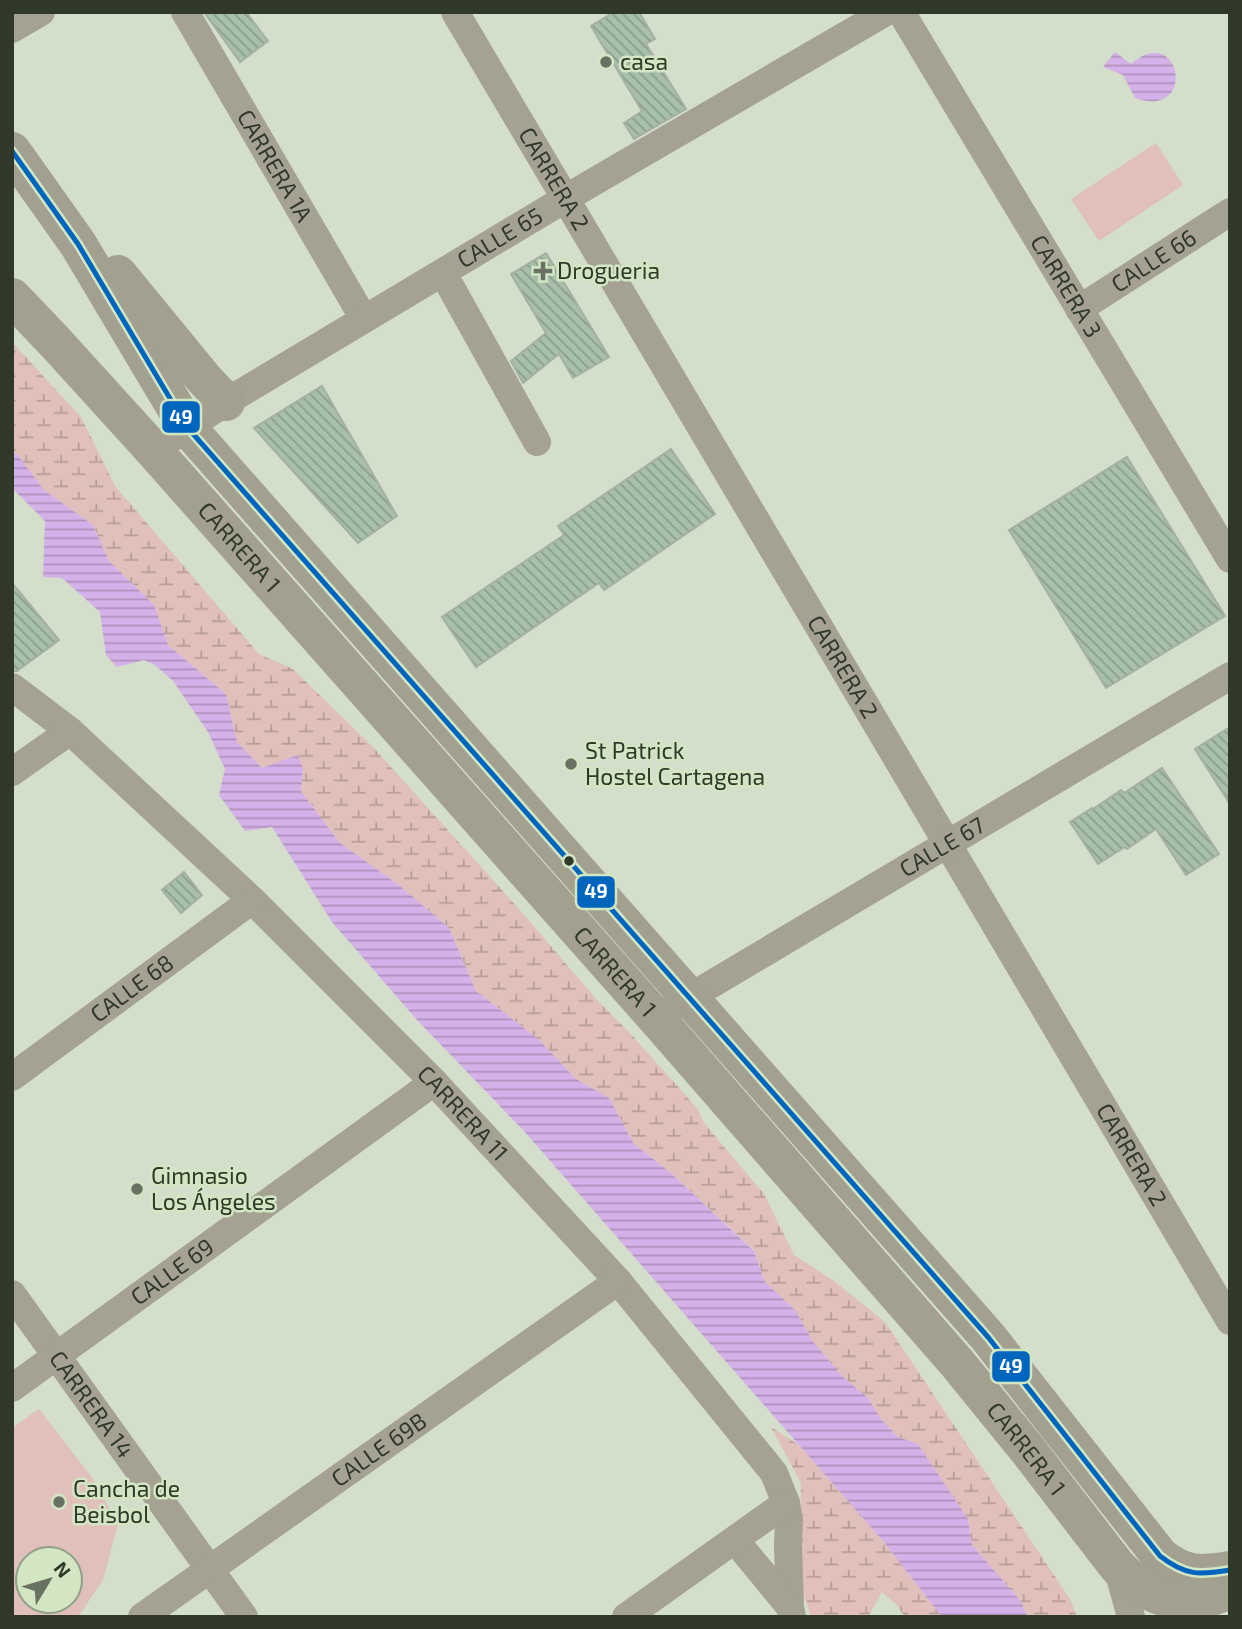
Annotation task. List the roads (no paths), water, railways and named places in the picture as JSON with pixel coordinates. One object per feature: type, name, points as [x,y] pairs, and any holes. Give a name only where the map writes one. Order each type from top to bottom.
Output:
[{"type":"main road","name":"CARRERA 1","points":[[12,151],[78,244],[187,427],[988,1337],[1160,1556],[1173,1566],[1189,1572],[1205,1574],[1230,1570]]},
{"type":"main road","points":[[78,244],[114,269],[226,402]]},
{"type":"main road","name":"CARRERA 1","points":[[12,297],[155,452],[957,1363],[1117,1566],[1131,1580],[1147,1591],[1166,1598],[1179,1609],[1230,1589]]},
{"type":"street","points":[[12,29],[41,12]]},
{"type":"street","name":"CARRERA 1A","points":[[186,12],[364,319]]},
{"type":"street","name":"CARRERA 2","points":[[455,12],[1230,1321]]},
{"type":"street","name":"CALLE 65","points":[[155,452],[226,402],[565,199],[886,12]]},
{"type":"street","name":"CARRERA 3","points":[[901,12],[1230,559]]},
{"type":"street","name":"CALLE 66","points":[[1079,309],[1230,212]]},
{"type":"street","points":[[443,273],[537,442]]},
{"type":"street","name":"CALLE 67","points":[[656,1018],[688,996],[1230,676]]},
{"type":"street","name":"CARRERA 11","points":[[12,687],[71,731],[252,900],[435,1082],[618,1281],[774,1474],[786,1503],[789,1521],[791,1612]]},
{"type":"street","points":[[12,772],[71,731]]},
{"type":"street","name":"CALLE 68","points":[[12,1077],[252,900]]},
{"type":"street","name":"CALLE 69","points":[[12,1388],[435,1082]]},
{"type":"street","name":"CALLE 69B","points":[[142,1617],[618,1281]]},
{"type":"street","name":"CARRERA 14","points":[[12,1294],[244,1617]]},
{"type":"street","points":[[626,1617],[786,1503]]},
{"type":"street","points":[[734,1540],[791,1612]]},
{"type":"street","name":"CARRERA 1","points":[[1117,1566],[1131,1617]]},
{"type":"place","name":"casa","points":[[606,62]]},
{"type":"place","name":"Drogueria","points":[[543,271]]},
{"type":"place","name":"St Patrick Hostel Cartagena","points":[[571,764]]},
{"type":"place","name":"Gimnasio Los Ángeles","points":[[137,1189]]},
{"type":"place","name":"Cancha de Beisbol","points":[[59,1502]]}]
